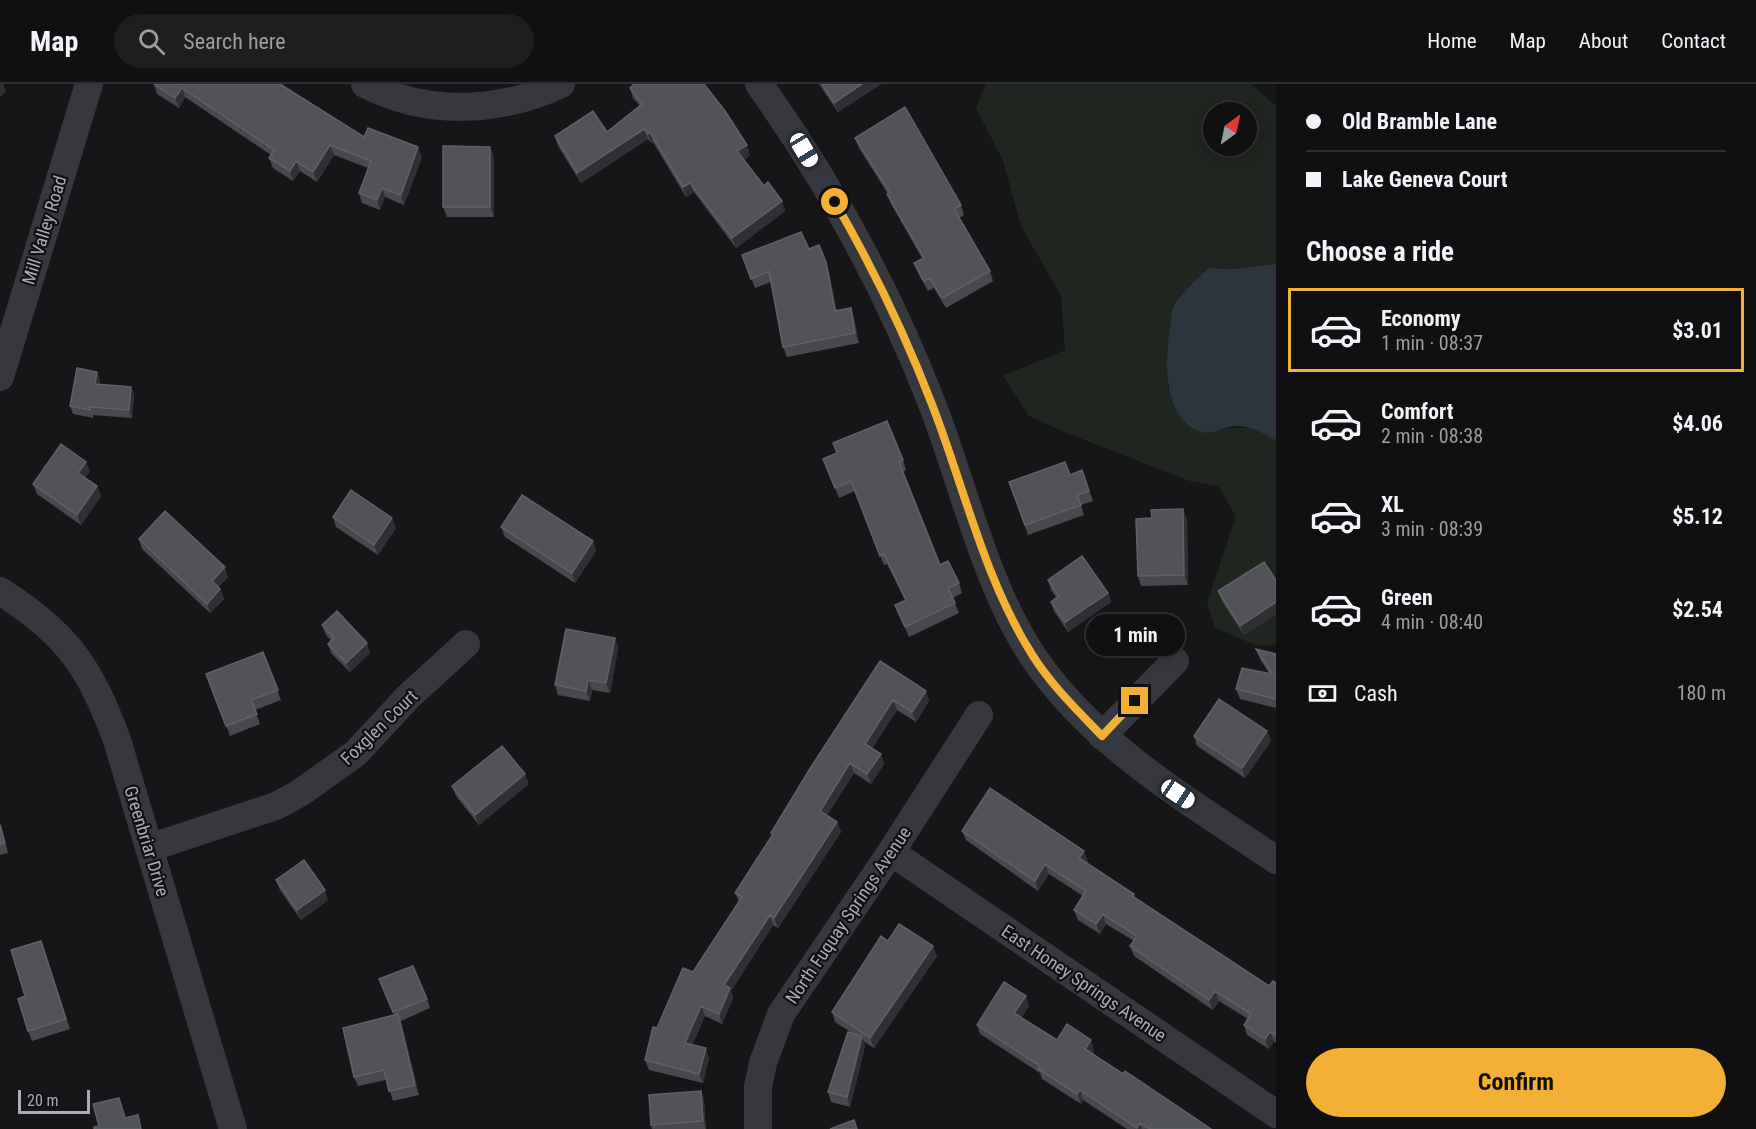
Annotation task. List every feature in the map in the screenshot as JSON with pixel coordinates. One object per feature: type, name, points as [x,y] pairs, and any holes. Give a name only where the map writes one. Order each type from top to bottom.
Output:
[{"type":"street","name":"Mill Valley Road","points":[[0,377],[89,84]]},
{"type":"street","points":[[365,84],[409,101],[436,106],[468,107],[524,99],[561,84]]},
{"type":"street","points":[[759,84],[794,133],[825,184],[896,317],[937,418],[992,572],[1033,657],[1067,700],[1102,736],[1138,766],[1276,860]]},
{"type":"street","name":"Greenbriar Drive","points":[[0,591],[50,626],[71,646],[102,700],[117,740],[233,1129]]},
{"type":"street","name":"Foxglen Court","points":[[149,848],[276,806],[300,793],[356,753],[408,697],[466,644]]},
{"type":"street","points":[[1102,736],[1175,661]]},
{"type":"street","name":"North Fuquay Springs Avenue","points":[[759,1129],[757,1108],[761,1071],[768,1042],[781,1014],[891,852],[979,715]]},
{"type":"street","name":"East Honey Springs Avenue","points":[[891,852],[1276,1114]]},
{"type":"shaded area","points":[[986,84],[1251,84],[1276,106],[1276,264],[1232,269],[1208,268],[1173,306],[1167,349],[1168,388],[1209,433],[1244,428],[1260,431],[1276,441],[1276,644],[1258,646],[1215,628],[1207,603],[1236,516],[1218,486],[1190,481],[1029,416],[1003,376],[1065,350],[1061,296],[1021,226],[1003,161],[976,108]]},
{"type":"shaded area","points":[[1276,264],[1276,441],[1258,431],[1242,426],[1233,426],[1208,433],[1198,431],[1186,423],[1178,412],[1172,400],[1169,385],[1167,354],[1174,305],[1208,268],[1232,269]]},
{"type":"building","points":[[154,84],[280,84],[364,137],[368,128],[418,147],[401,195],[382,188],[377,200],[359,193],[371,161],[330,145],[313,172],[296,161],[290,171],[269,158],[274,150],[182,88],[175,98]]},
{"type":"building","points":[[634,84],[704,84],[747,145],[737,151],[764,186],[768,182],[782,201],[732,238],[690,183],[683,187],[650,132],[648,134],[644,129],[577,173],[555,136],[593,111],[607,132],[642,104],[630,88]]},
{"type":"building","points":[[822,84],[862,84],[834,103]]},
{"type":"building","points":[[905,107],[961,205],[954,209],[990,271],[942,298],[930,278],[924,281],[914,263],[924,258],[887,194],[890,193],[855,138]]},
{"type":"building","points":[[443,146],[490,147],[490,207],[443,207]]},
{"type":"building","points":[[801,232],[809,249],[819,245],[826,262],[835,311],[851,308],[855,333],[783,347],[769,271],[751,279],[742,255]]},
{"type":"building","points":[[77,368],[97,372],[95,384],[131,387],[129,410],[90,407],[90,410],[70,406]]},
{"type":"building","points":[[887,421],[903,460],[899,462],[940,565],[948,561],[959,583],[948,588],[955,603],[905,627],[895,605],[906,600],[884,554],[880,556],[851,481],[835,488],[823,459],[837,453],[833,443]]},
{"type":"building","points":[[61,444],[86,462],[78,473],[97,486],[77,515],[33,484]]},
{"type":"building","points":[[1065,462],[1070,475],[1082,470],[1089,491],[1077,495],[1081,505],[1025,525],[1009,482]]},
{"type":"building","points":[[351,490],[392,518],[374,545],[333,517]]},
{"type":"building","points":[[522,495],[593,541],[572,573],[501,527]]},
{"type":"building","points":[[1183,509],[1184,575],[1138,576],[1136,519],[1152,518],[1151,510]]},
{"type":"building","points":[[165,511],[225,567],[212,581],[220,589],[207,604],[139,539]]},
{"type":"building","points":[[1082,556],[1108,593],[1065,622],[1051,602],[1059,596],[1048,580]]},
{"type":"building","points":[[1264,562],[1276,580],[1276,602],[1240,626],[1218,591]]},
{"type":"building","points":[[337,611],[367,643],[346,663],[328,644],[334,638],[322,625]]},
{"type":"building","points":[[566,629],[615,638],[606,683],[588,680],[586,691],[555,685]]},
{"type":"building","points":[[1256,649],[1276,654],[1276,699],[1236,689],[1242,668],[1272,674]]},
{"type":"building","points":[[263,652],[278,690],[251,700],[257,714],[226,726],[206,674]]},
{"type":"building","points":[[880,661],[926,691],[912,712],[893,700],[865,744],[881,754],[867,774],[850,763],[820,811],[837,822],[774,918],[770,915],[724,985],[730,988],[719,1014],[701,1006],[685,1043],[706,1048],[699,1074],[645,1060],[653,1027],[657,1028],[683,968],[693,972],[742,897],[735,893],[773,834],[771,833],[811,767]]},
{"type":"building","points":[[1219,699],[1267,731],[1242,768],[1194,736]]},
{"type":"building","points":[[502,746],[525,774],[475,815],[452,786]]},
{"type":"building","points":[[990,788],[1084,851],[1079,858],[1134,894],[1132,896],[1269,986],[1273,981],[1276,983],[1276,1035],[1270,1032],[1265,1039],[1244,1025],[1251,1014],[1215,991],[1209,1000],[1130,946],[1137,936],[1103,914],[1096,924],[1074,910],[1086,891],[1045,864],[1035,881],[962,831]]},
{"type":"building","points":[[0,825],[5,843],[0,844]]},
{"type":"building","points":[[304,860],[325,890],[297,910],[276,880]]},
{"type":"building","points":[[899,924],[933,946],[870,1038],[832,1012],[881,936],[888,941]]},
{"type":"building","points":[[41,941],[66,1019],[28,1031],[18,999],[25,996],[11,950]]},
{"type":"building","points":[[413,966],[427,999],[393,1012],[379,979]]},
{"type":"building","points":[[1004,982],[1026,996],[1014,1013],[1057,1040],[1067,1024],[1091,1040],[1085,1049],[1123,1074],[1125,1071],[1211,1129],[1150,1129],[1140,1123],[1137,1128],[1080,1090],[1077,1094],[1038,1069],[1040,1066],[977,1025]]},
{"type":"building","points":[[398,1014],[415,1085],[389,1091],[384,1070],[354,1077],[343,1028]]},
{"type":"building","points":[[848,1032],[862,1036],[847,1097],[828,1092]]},
{"type":"building","points":[[701,1091],[703,1121],[651,1125],[649,1095]]},
{"type":"building","points":[[119,1098],[125,1118],[138,1115],[141,1129],[94,1129],[99,1126],[93,1104]]},
{"type":"building","points":[[854,1120],[857,1129],[830,1129]]},
{"type":"route","points":[[835,202],[896,317],[934,408],[992,572],[1033,657],[1067,700],[1102,736],[1135,701]]}]
